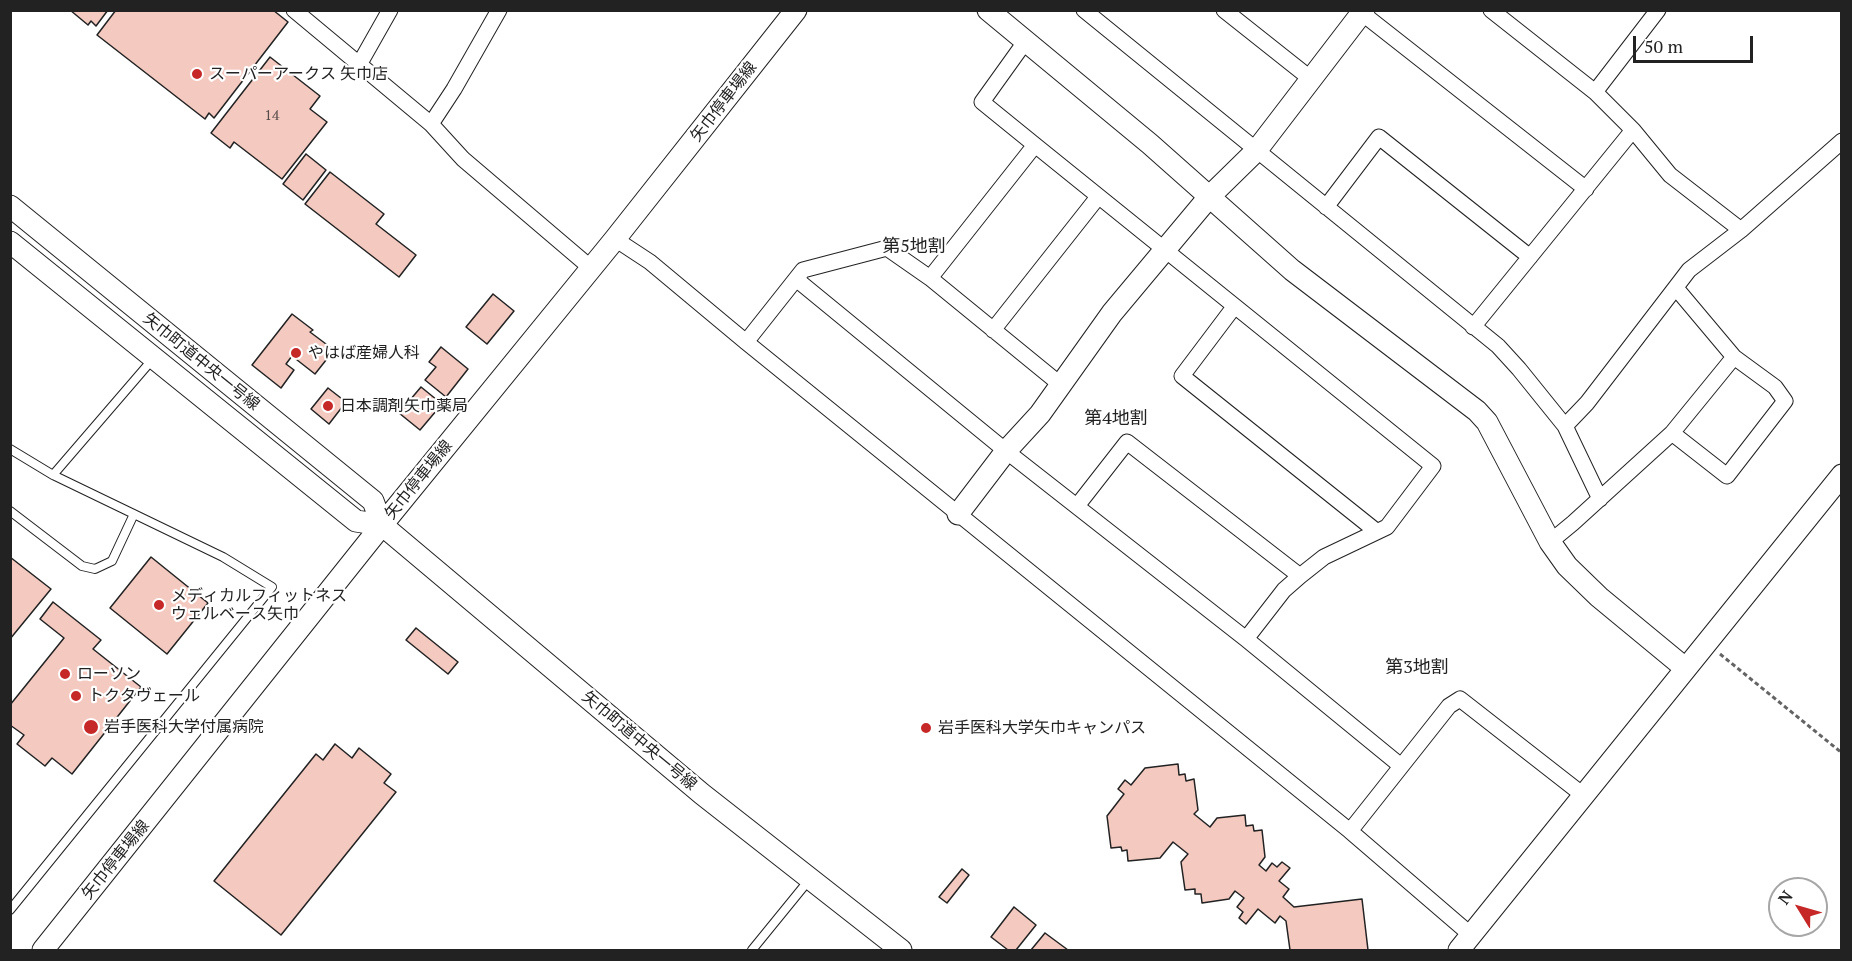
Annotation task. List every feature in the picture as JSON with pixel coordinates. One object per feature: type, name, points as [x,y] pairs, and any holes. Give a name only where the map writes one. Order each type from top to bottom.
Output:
[{"type":"street","points":[[294,10],[310,26],[360,63],[430,124],[463,159],[591,268]]},
{"type":"street","points":[[360,63],[390,10]]},
{"type":"street","points":[[430,124],[499,10]]},
{"type":"street","name":"矢巾停車場線","points":[[43,951],[381,525],[615,239],[796,10]]},
{"type":"street","points":[[988,10],[1150,144],[1292,270],[1477,411],[1487,422],[1550,542],[1567,566],[1599,597],[1685,668]]},
{"type":"street","points":[[1084,10],[1497,346],[1519,369],[1565,426],[1600,499]]},
{"type":"street","points":[[1224,10],[1311,79]]},
{"type":"street","points":[[1491,10],[1595,92],[1633,130],[1670,176],[1741,230]]},
{"type":"street","points":[[1595,92],[1658,10]]},
{"type":"street","points":[[958,514],[1006,451],[1040,414],[1112,313],[1209,197],[1256,151],[1361,11],[1586,189]]},
{"type":"street","points":[[1026,42],[982,102],[1433,466],[1387,526],[1324,557],[1300,576],[1284,590],[1246,639]]},
{"type":"street","points":[[1473,327],[1633,130]]},
{"type":"street","points":[[1326,207],[1379,137],[1530,257]]},
{"type":"street","points":[[1565,426],[1587,403],[1689,270],[1741,230],[1842,141]]},
{"type":"street","points":[[930,278],[1035,145]]},
{"type":"street","points":[[993,330],[1098,197]]},
{"type":"street","name":"矢巾町道中央一号線","points":[[10,206],[373,501],[381,525]]},
{"type":"street","points":[[615,239],[650,262],[1350,831],[1465,943],[1842,475]]},
{"type":"street","name":"矢巾町道中央一号線","points":[[10,242],[356,521],[381,525],[702,794],[901,951]]},
{"type":"street","points":[[746,342],[803,270],[887,248],[930,278],[1061,385]]},
{"type":"street","points":[[795,279],[1006,451],[1246,639],[1401,766]]},
{"type":"street","points":[[1672,433],[1727,476],[1785,401],[1775,387],[1734,357],[1676,288]]},
{"type":"street","points":[[1234,307],[1182,376],[1377,531]]},
{"type":"street","points":[[1550,542],[1672,433],[1734,357]]},
{"type":"street","points":[[1077,506],[1127,442],[1300,576]]},
{"type":"street","points":[[1350,831],[1449,706],[1460,699],[1583,795]]},
{"type":"lane","points":[[53,475],[153,358]]},
{"type":"lane","points":[[10,449],[53,475],[222,557],[272,587],[10,910]]},
{"type":"lane","points":[[10,511],[82,566],[96,569],[112,561],[134,514]]},
{"type":"lane","points":[[752,951],[810,879]]},
{"type":"path","points":[[1707,643],[1842,753]]},
{"type":"building","points":[[70,10],[108,10],[96,26],[91,21],[88,25]]},
{"type":"building","name":"スーパーアークス 矢巾店","points":[[116,10],[273,10],[288,22],[214,118],[209,113],[205,119],[97,35]]},
{"type":"building","points":[[270,57],[320,96],[310,109],[327,122],[282,179],[234,142],[230,148],[211,133]]},
{"type":"building","points":[[306,154],[326,170],[303,200],[283,184]]},
{"type":"building","points":[[330,172],[384,214],[376,224],[416,255],[399,277],[305,204]]},
{"type":"building","points":[[493,294],[514,311],[487,344],[466,327]]},
{"type":"building","name":"やはば産婦人科","points":[[292,314],[313,330],[310,332],[334,350],[315,374],[292,356],[286,364],[294,370],[281,388],[252,365]]},
{"type":"building","points":[[441,347],[468,369],[446,397],[425,380],[436,367],[429,362]]},
{"type":"building","points":[[421,387],[442,404],[420,430],[399,413]]},
{"type":"building","name":"日本調剤矢巾薬局","points":[[328,388],[346,402],[329,424],[311,409]]},
{"type":"building","points":[[10,557],[51,589],[10,639]]},
{"type":"building","name":"メディカルフィットネス ウェルベース矢巾","points":[[151,557],[208,603],[167,654],[110,608]]},
{"type":"building","name":"トクタヴェール","points":[[53,602],[101,640],[93,649],[141,687],[72,774],[52,758],[45,766],[17,744],[24,735],[10,725],[10,705],[64,638],[40,619]]},
{"type":"building","points":[[416,628],[458,662],[448,674],[406,640]]},
{"type":"building","points":[[335,744],[352,758],[359,748],[391,774],[384,783],[396,792],[281,935],[214,881],[316,754],[323,760]]},
{"type":"building","points":[[1178,764],[1179,775],[1185,774],[1186,781],[1194,779],[1198,810],[1194,814],[1210,827],[1217,818],[1245,815],[1246,826],[1253,825],[1254,831],[1262,830],[1265,857],[1259,865],[1266,871],[1272,863],[1277,867],[1282,862],[1290,868],[1279,881],[1289,889],[1283,897],[1294,907],[1362,899],[1368,950],[1290,950],[1286,921],[1280,916],[1275,923],[1258,909],[1246,924],[1239,918],[1243,912],[1237,907],[1244,898],[1235,891],[1229,899],[1202,903],[1201,894],[1195,894],[1195,889],[1185,890],[1181,862],[1188,854],[1173,842],[1160,858],[1128,861],[1127,850],[1122,851],[1121,847],[1111,848],[1107,816],[1124,794],[1118,789],[1125,780],[1131,785],[1145,768]]},
{"type":"building","points":[[962,869],[969,875],[947,903],[939,897]]},
{"type":"building","points":[[1014,907],[1036,925],[1016,950],[1008,950],[991,937]]},
{"type":"building","points":[[1045,933],[1068,950],[1031,950]]},
{"type":"place","name":"スーパーアークス 矢巾店","points":[[197,74]]},
{"type":"place","name":"やはば産婦人科","points":[[296,353]]},
{"type":"place","name":"日本調剤矢巾薬局","points":[[328,406]]},
{"type":"place","name":"メディカルフィットネス ウェルベース矢巾","points":[[159,605]]},
{"type":"place","name":"ローソン","points":[[65,674]]},
{"type":"place","name":"トクタヴェール","points":[[76,696]]},
{"type":"place","name":"岩手医科大学付属病院","points":[[91,727]]},
{"type":"place","name":"岩手医科大学矢巾キャンパス","points":[[926,728]]},
{"type":"district","name":"第5地割","points":[[914,247]]},
{"type":"district","name":"第4地割","points":[[1116,419]]},
{"type":"district","name":"第3地割","points":[[1417,668]]}]
